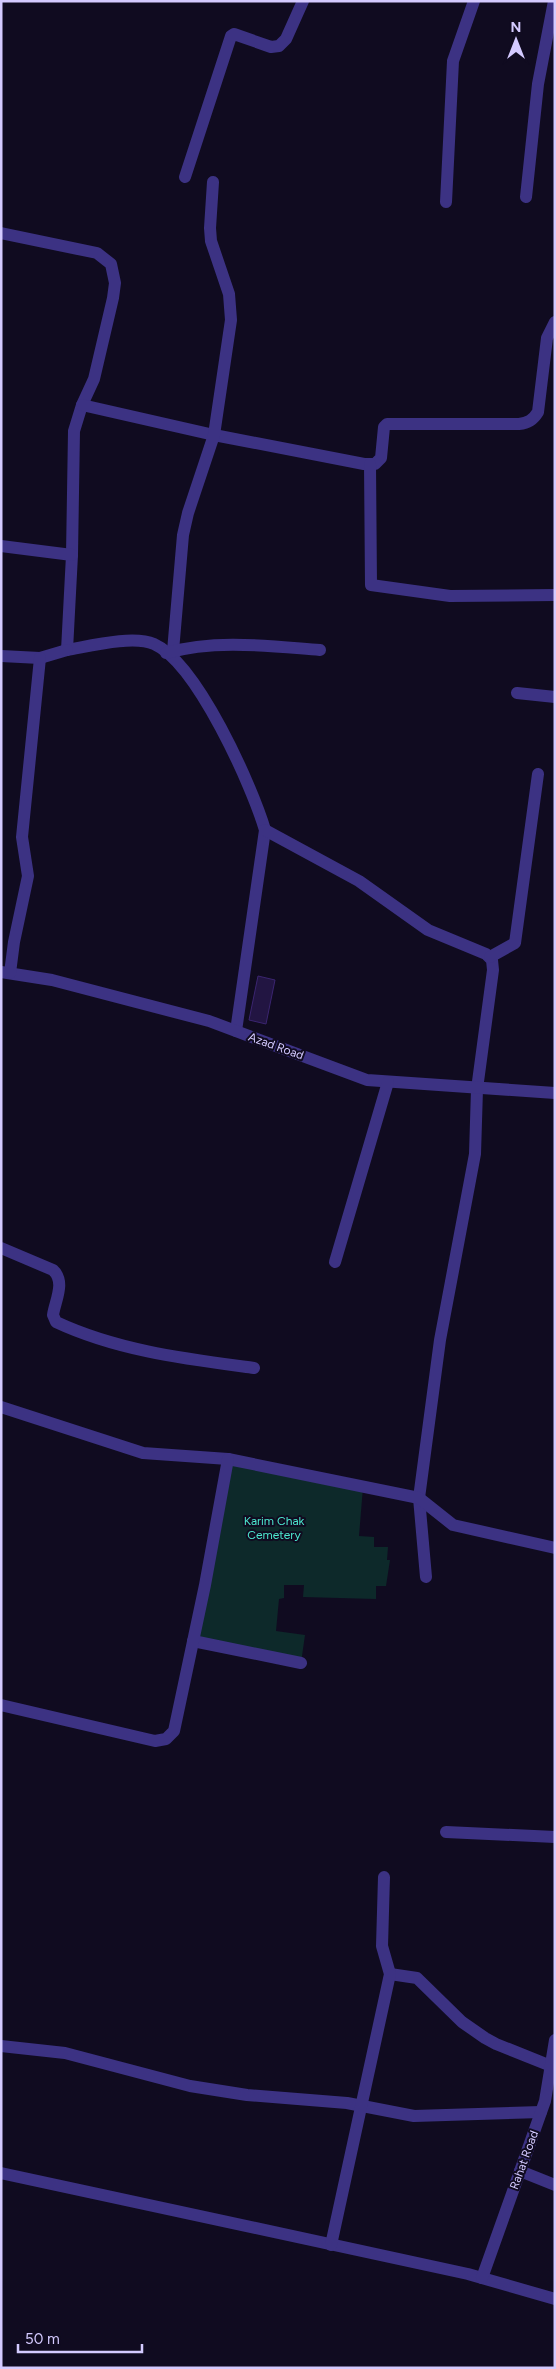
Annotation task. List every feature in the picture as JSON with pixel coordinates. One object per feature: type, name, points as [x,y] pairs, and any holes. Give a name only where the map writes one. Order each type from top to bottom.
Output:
[{"type":"street","points":[[185,177],[231,36],[234,34],[271,46],[279,46],[286,39],[303,1]]},
{"type":"street","points":[[446,202],[453,60],[474,1]]},
{"type":"street","points":[[526,197],[538,84],[554,1]]},
{"type":"street","points":[[169,652],[183,535],[188,513],[214,435],[229,337],[231,308],[229,294],[211,241],[210,218],[213,182]]},
{"type":"street","points":[[1,233],[97,253],[111,264],[115,282],[114,298],[94,379],[76,419],[72,447],[72,555],[67,650]]},
{"type":"street","points":[[82,405],[214,435],[370,464],[379,461],[381,458],[384,427],[387,424],[519,424],[526,423],[535,418],[538,412],[547,338],[555,322]]},
{"type":"street","points":[[370,464],[371,585],[450,596],[555,595]]},
{"type":"street","points":[[1,546],[72,555]]},
{"type":"street","points":[[1,656],[40,658],[67,650],[140,641],[154,644],[169,652],[194,685],[232,748],[257,803],[265,830],[236,1031]]},
{"type":"street","points":[[169,652],[199,645],[220,644],[320,650]]},
{"type":"street","points":[[6,972],[28,876],[22,837],[40,658]]},
{"type":"street","points":[[517,693],[555,696]]},
{"type":"street","points":[[490,956],[515,943],[538,774]]},
{"type":"street","points":[[265,830],[359,881],[428,930],[490,956]]},
{"type":"street","points":[[426,1577],[419,1498],[440,1340],[475,1154],[477,1088],[493,970],[490,956]]},
{"type":"street","name":"Azad Road","points":[[6,972],[52,980],[209,1021],[367,1080],[555,1094]]},
{"type":"street","points":[[335,1262],[388,1082]]},
{"type":"street","points":[[1,1248],[58,1274],[59,1286],[53,1316],[56,1322],[108,1341],[138,1349],[254,1368]]},
{"type":"street","points":[[1,1407],[143,1453],[228,1459],[419,1498],[453,1524],[555,1548]]},
{"type":"street","points":[[1,1705],[155,1741],[166,1738],[174,1731],[228,1459]]},
{"type":"street","points":[[193,1641],[301,1663]]},
{"type":"street","points":[[446,1832],[555,1837]]},
{"type":"street","points":[[331,2245],[390,1974],[382,1946],[384,1877]]},
{"type":"street","points":[[390,1974],[417,1978],[462,2022],[484,2038],[551,2066]]},
{"type":"street","name":"Rahat Road","points":[[482,2278],[551,2084],[551,2066],[555,2040]]},
{"type":"street","points":[[1,2046],[65,2053],[190,2086],[248,2094],[306,2098],[414,2116],[541,2112]]},
{"type":"street","points":[[520,2171],[555,2185]]},
{"type":"street","points":[[1,2173],[482,2278],[555,2299]]},
{"type":"green space","name":"Karim Chak Cemetery","points":[[228,1459],[363,1487],[359,1536],[374,1537],[374,1547],[388,1547],[387,1560],[390,1560],[386,1586],[376,1586],[376,1599],[303,1597],[304,1585],[284,1585],[284,1598],[279,1599],[276,1631],[305,1635],[301,1663],[193,1641]]},
{"type":"building","points":[[258,976],[275,980],[266,1024],[249,1020]]}]
